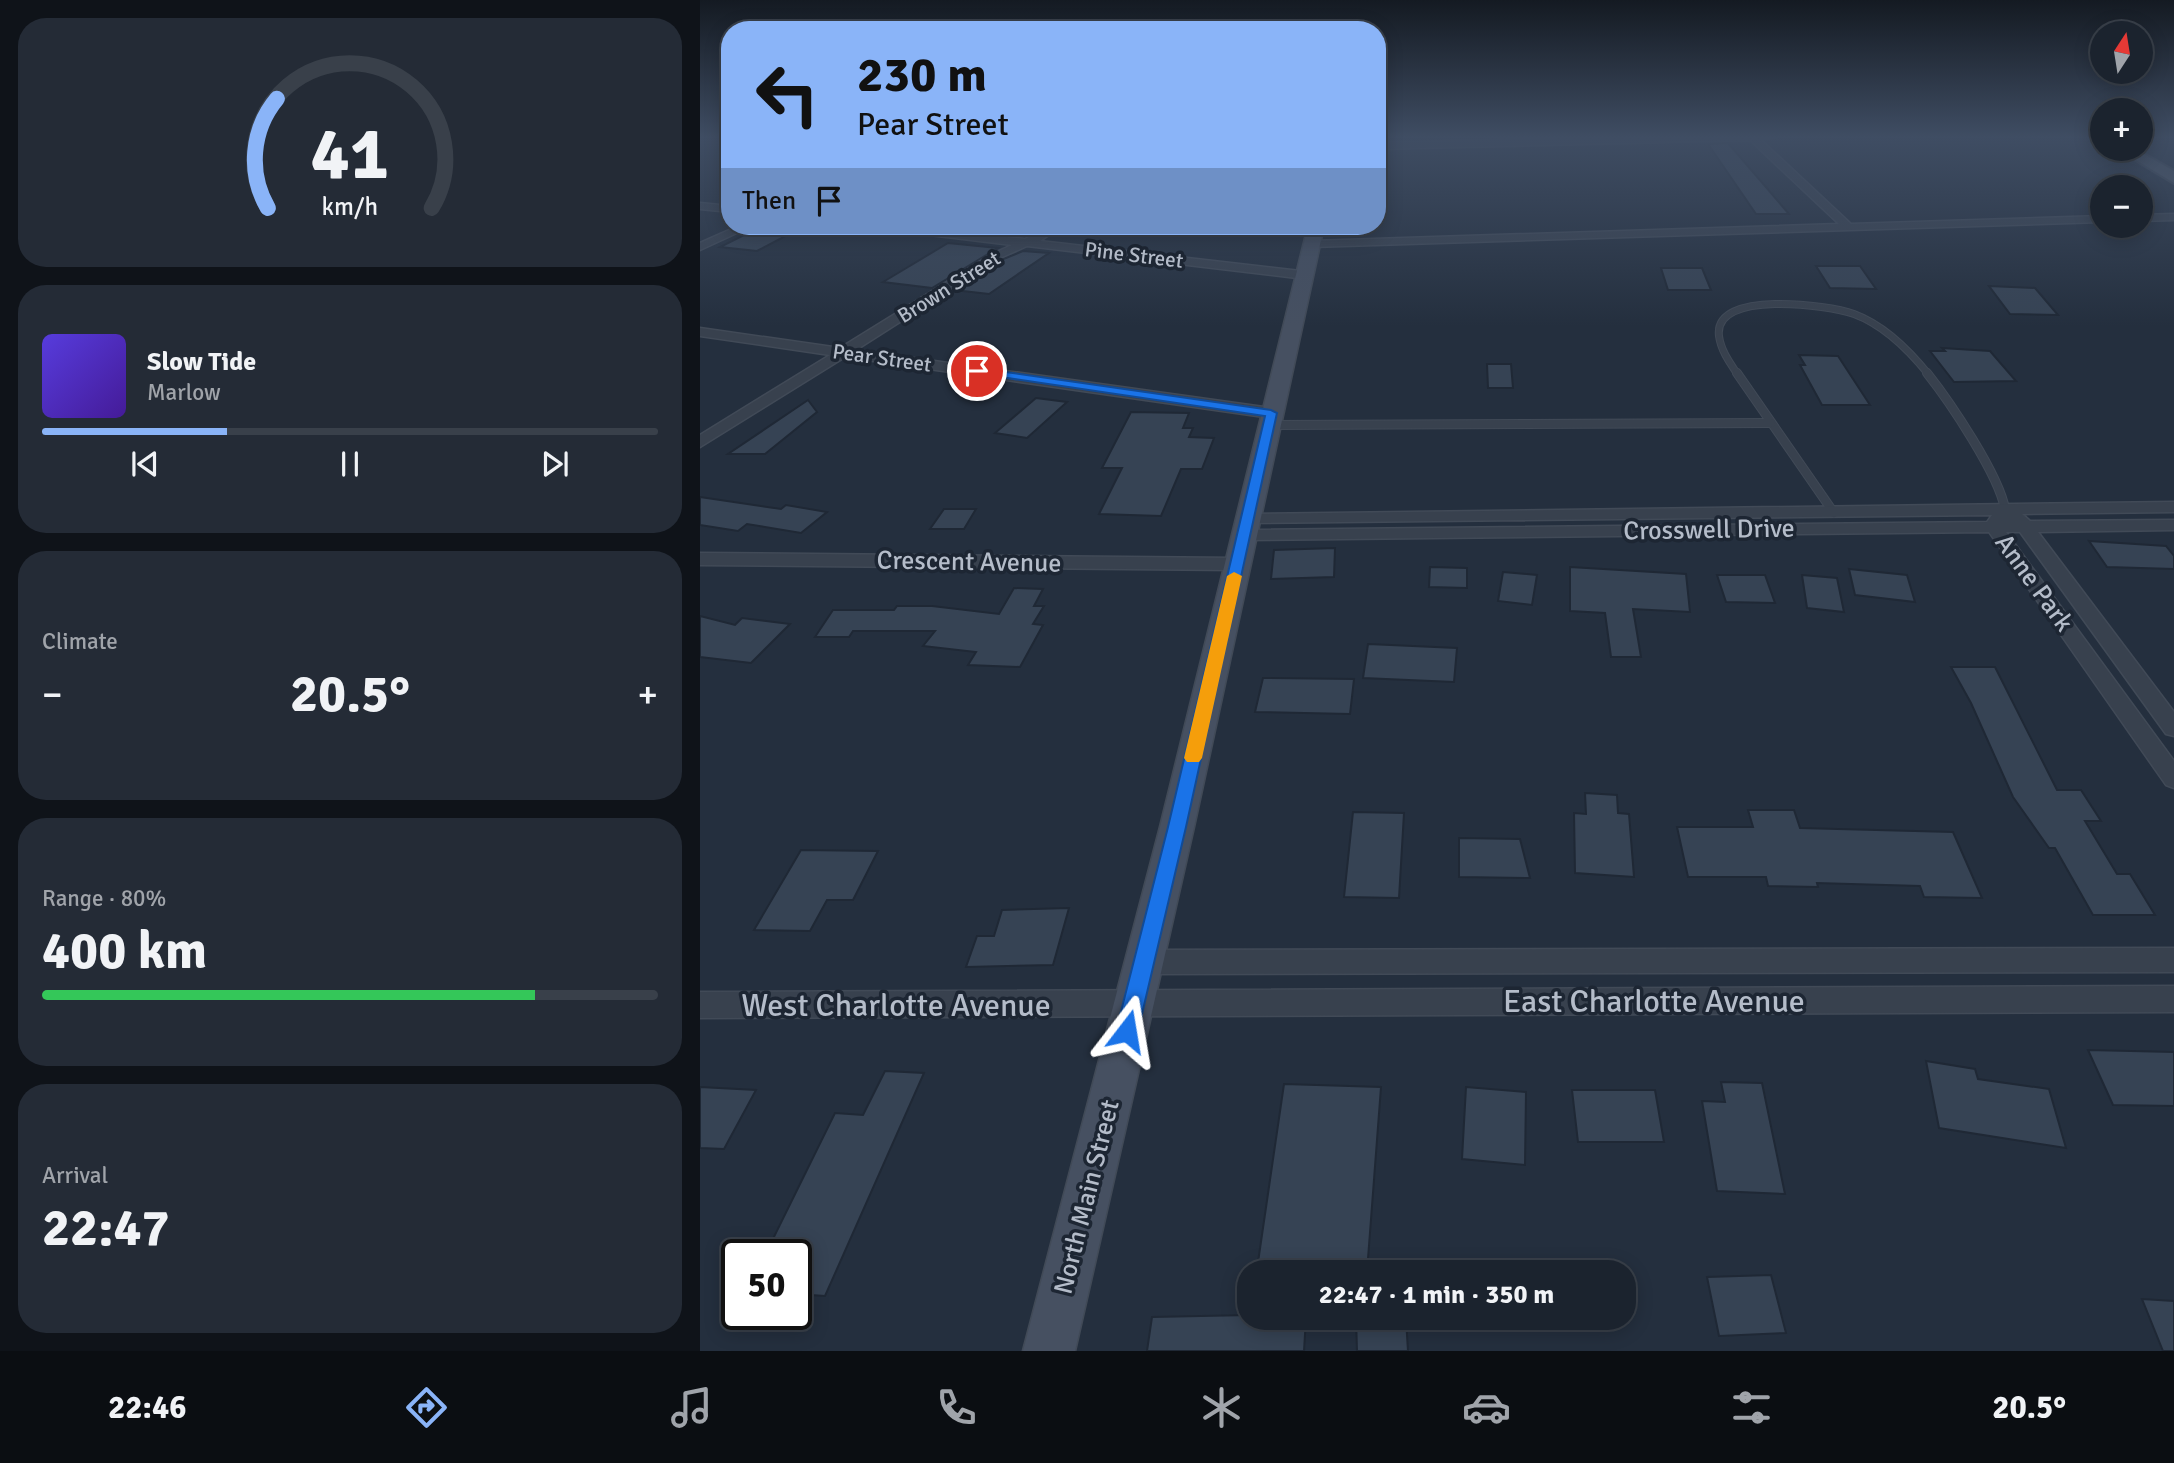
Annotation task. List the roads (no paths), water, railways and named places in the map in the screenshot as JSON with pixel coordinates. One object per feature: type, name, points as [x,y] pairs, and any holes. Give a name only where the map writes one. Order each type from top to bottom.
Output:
[{"type":"main road","name":"North Main Street","points":[[1049,1351],[1134,1005],[1311,248]]},
{"type":"street","points":[[1818,199],[1848,227]]},
{"type":"street","points":[[700,206],[721,208]]},
{"type":"street","points":[[2153,218],[2174,217]]},
{"type":"street","name":"Pine Street","points":[[970,235],[1027,243],[1311,248],[2090,219]]},
{"type":"street","points":[[700,247],[727,235]]},
{"type":"street","name":"Brown Street","points":[[700,442],[996,256],[1041,235]]},
{"type":"street","name":"Pear Street","points":[[700,332],[1270,419]]},
{"type":"street","name":"Crosswell Drive","points":[[1243,540],[1999,518],[2174,508]]},
{"type":"street","name":"Crosswell Drive","points":[[1243,540],[1833,513],[1999,518]]},
{"type":"street","name":"Anne Park","points":[[1999,518],[2025,526],[2174,727]]},
{"type":"street","name":"Anne Park","points":[[1999,518],[2174,779]]},
{"type":"street","points":[[2025,526],[2174,525]]},
{"type":"street","name":"Crescent Avenue","points":[[700,559],[1243,540]]},
{"type":"street","name":"East Charlotte Avenue","points":[[1144,962],[2174,961]]},
{"type":"street","name":"East Charlotte Avenue","points":[[1134,1005],[2174,999]]},
{"type":"street","name":"West Charlotte Avenue","points":[[700,1006],[1134,1005]]},
{"type":"lane","points":[[1833,513],[1724,354],[1718,334],[1727,315],[1748,307],[1795,302],[1820,304],[1853,312],[1891,333],[1925,366],[2002,493],[1999,518]]},
{"type":"lane","points":[[1270,419],[1771,423]]}]
